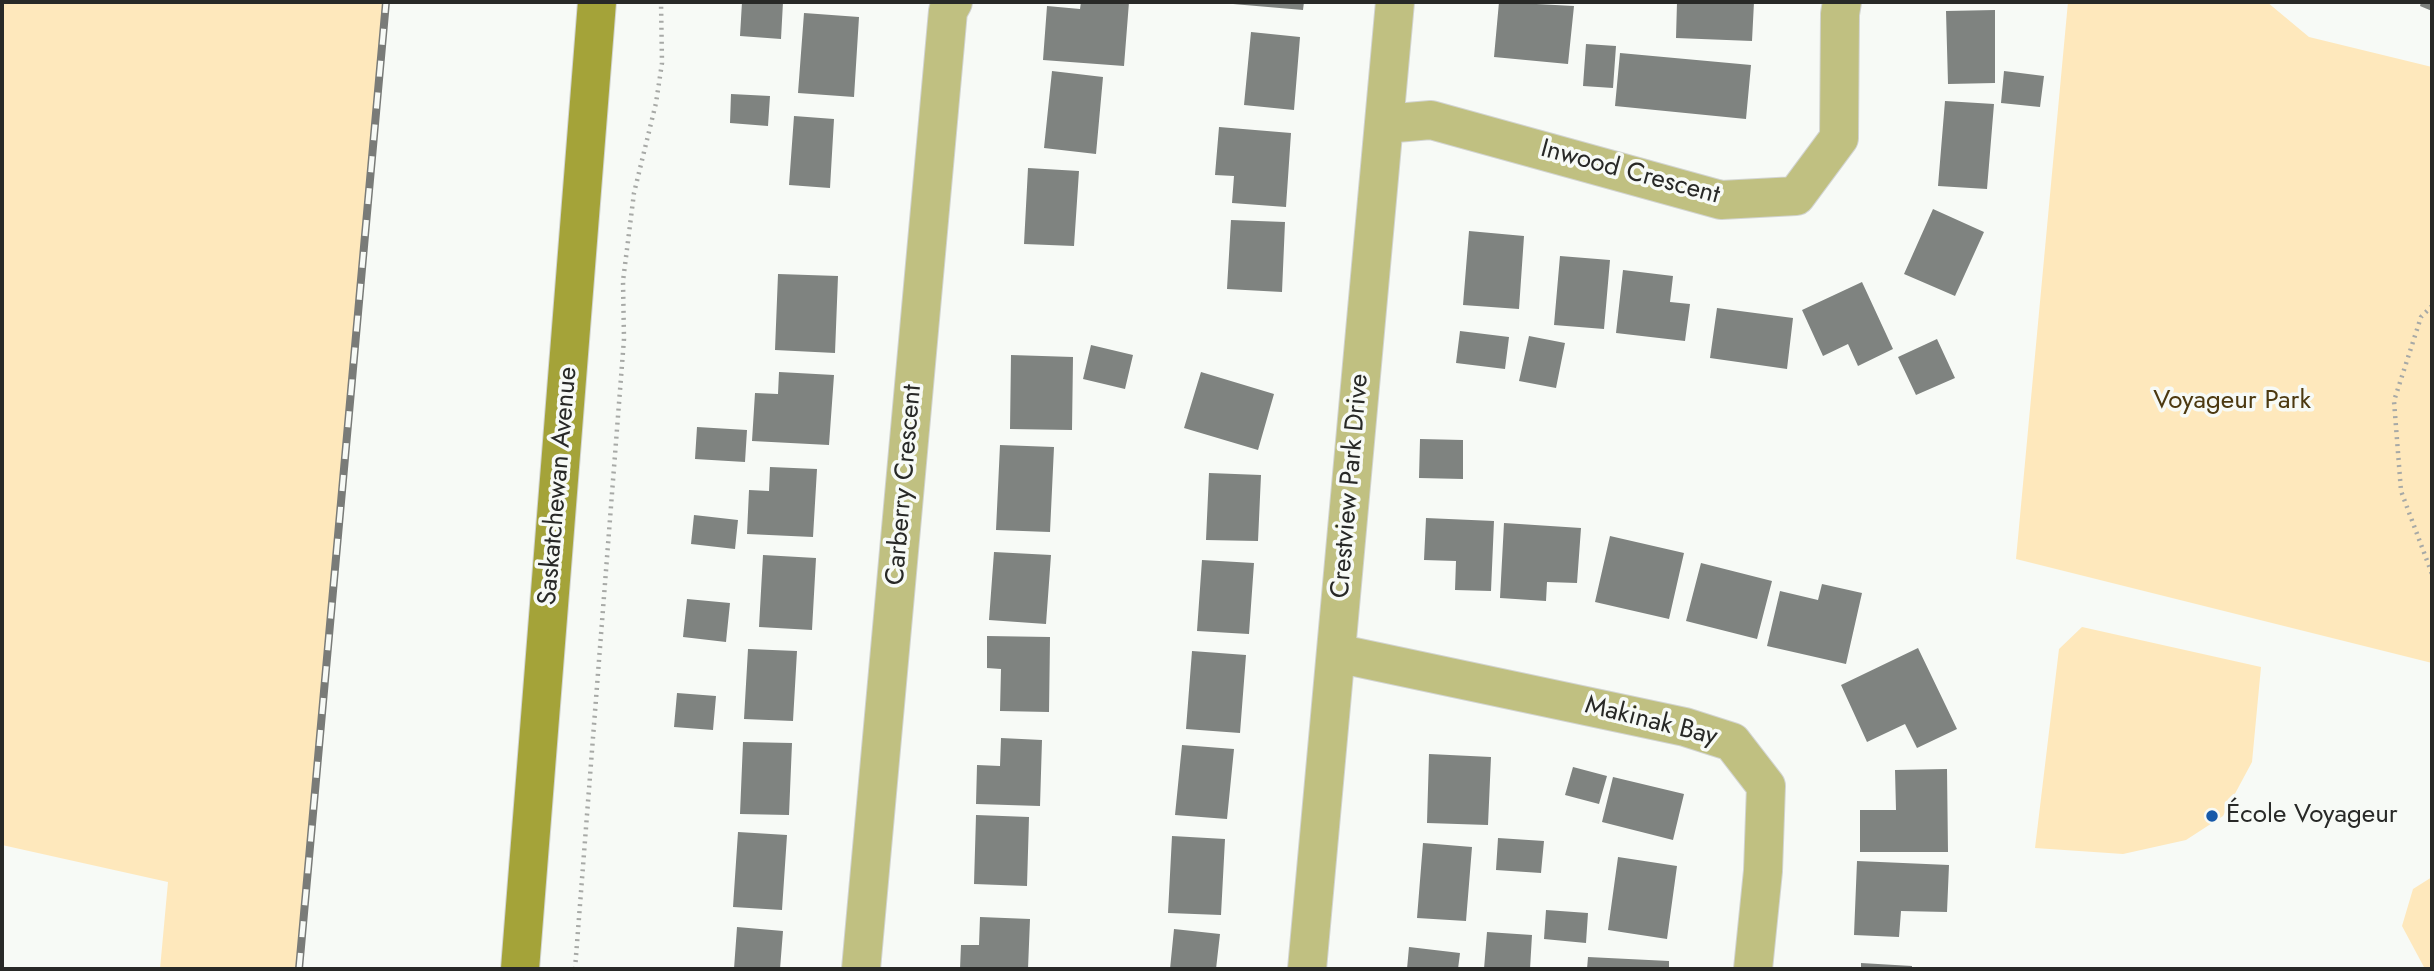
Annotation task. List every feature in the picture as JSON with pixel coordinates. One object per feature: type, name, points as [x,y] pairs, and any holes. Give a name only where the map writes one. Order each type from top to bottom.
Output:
[{"type":"main road","name":"Saskatchewan Avenue","points":[[520,969],[597,2]]},
{"type":"street","name":"Carberry Crescent","points":[[861,969],[948,11],[953,2]]},
{"type":"street","name":"Crestview Park Drive","points":[[1307,969],[1395,2]]},
{"type":"street","name":"Inwood Crescent","points":[[1384,124],[1431,120],[1721,200],[1796,196],[1839,138],[1842,2]]},
{"type":"street","name":"Makinak Bay","points":[[1336,653],[1685,726],[1732,742],[1766,786],[1763,871],[1754,969]]},
{"type":"path","points":[[575,969],[624,339],[623,281],[634,193],[656,103],[662,63],[661,2]]},
{"type":"path","points":[[2432,306],[2421,317],[2395,401],[2401,491],[2432,574]]},
{"type":"green space","points":[[2,2],[386,2],[299,969],[160,969],[168,882],[2,845]]},
{"type":"green space","name":"Voyageur Park","points":[[2068,2],[2267,2],[2309,37],[2432,67],[2432,663],[2016,559]]},
{"type":"green space","points":[[2082,627],[2261,667],[2252,762],[2223,816],[2186,840],[2123,854],[2035,848],[2059,649]]},
{"type":"green space","points":[[2432,877],[2432,969],[2425,969],[2402,926],[2413,889]]},
{"type":"building","points":[[742,2],[783,2],[781,39],[740,36]]},
{"type":"building","points":[[1081,2],[1129,2],[1124,66],[1043,60],[1047,6],[1080,9]]},
{"type":"building","points":[[1304,2],[1303,10],[1233,4]]},
{"type":"building","points":[[1499,2],[1574,6],[1568,64],[1494,57]]},
{"type":"building","points":[[1677,2],[1754,2],[1752,41],[1676,38]]},
{"type":"building","points":[[2421,2],[2432,2],[2432,11],[2420,6]]},
{"type":"building","points":[[1995,10],[1995,83],[1948,84],[1946,11]]},
{"type":"building","points":[[804,13],[859,17],[854,97],[798,93]]},
{"type":"building","points":[[1251,32],[1300,37],[1294,110],[1244,105]]},
{"type":"building","points":[[1586,44],[1616,46],[1613,88],[1583,86]]},
{"type":"building","points":[[1620,53],[1751,65],[1746,119],[1615,106]]},
{"type":"building","points":[[1052,71],[1103,77],[1096,154],[1044,148]]},
{"type":"building","points":[[2004,71],[2044,76],[2040,107],[2001,103]]},
{"type":"building","points":[[731,94],[770,96],[768,126],[730,123]]},
{"type":"building","points":[[1945,101],[1994,104],[1987,189],[1938,186]]},
{"type":"building","points":[[794,116],[834,119],[830,188],[789,185]]},
{"type":"building","points":[[1219,127],[1291,133],[1286,207],[1232,203],[1234,176],[1215,175]]},
{"type":"building","points":[[1028,168],[1079,171],[1074,246],[1024,244]]},
{"type":"building","points":[[1933,209],[1984,232],[1955,296],[1904,274]]},
{"type":"building","points":[[1231,220],[1285,222],[1282,292],[1227,289]]},
{"type":"building","points":[[1469,231],[1524,236],[1519,309],[1463,305]]},
{"type":"building","points":[[1560,256],[1610,260],[1604,329],[1554,325]]},
{"type":"building","points":[[1623,270],[1673,276],[1670,302],[1690,304],[1685,341],[1616,333]]},
{"type":"building","points":[[778,274],[838,276],[835,353],[775,350]]},
{"type":"building","points":[[1862,282],[1893,349],[1858,366],[1848,344],[1823,356],[1802,310]]},
{"type":"building","points":[[1717,308],[1793,318],[1787,369],[1710,358]]},
{"type":"building","points":[[1460,331],[1509,337],[1505,369],[1456,363]]},
{"type":"building","points":[[1529,336],[1565,343],[1556,388],[1519,381]]},
{"type":"building","points":[[1937,339],[1955,378],[1916,395],[1898,357]]},
{"type":"building","points":[[1091,345],[1133,355],[1125,389],[1083,379]]},
{"type":"building","points":[[1011,355],[1073,357],[1072,430],[1010,429]]},
{"type":"building","points":[[779,372],[834,375],[829,445],[752,441],[755,393],[778,394]]},
{"type":"building","points":[[1201,372],[1274,394],[1258,450],[1184,428]]},
{"type":"building","points":[[697,427],[747,430],[745,462],[695,459]]},
{"type":"building","points":[[1420,439],[1463,440],[1463,479],[1419,478]]},
{"type":"building","points":[[1000,445],[1054,447],[1050,532],[996,530]]},
{"type":"building","points":[[770,467],[817,469],[813,537],[747,534],[749,490],[769,491]]},
{"type":"building","points":[[1209,473],[1261,475],[1258,541],[1206,540]]},
{"type":"building","points":[[694,515],[738,520],[735,549],[691,544]]},
{"type":"building","points":[[1426,518],[1494,521],[1491,591],[1455,590],[1456,561],[1424,560]]},
{"type":"building","points":[[1504,523],[1581,528],[1577,583],[1547,582],[1546,601],[1500,598]]},
{"type":"building","points":[[1610,536],[1684,553],[1669,619],[1595,602]]},
{"type":"building","points":[[994,552],[1051,555],[1046,624],[989,620]]},
{"type":"building","points":[[763,555],[816,558],[812,630],[759,627]]},
{"type":"building","points":[[1202,560],[1254,563],[1249,634],[1197,631]]},
{"type":"building","points":[[1701,563],[1772,581],[1757,639],[1686,621]]},
{"type":"building","points":[[1822,584],[1862,593],[1846,664],[1767,646],[1780,591],[1818,600]]},
{"type":"building","points":[[687,599],[730,603],[726,642],[683,637]]},
{"type":"building","points":[[987,636],[1050,637],[1049,712],[1000,711],[1001,669],[987,668]]},
{"type":"building","points":[[1918,648],[1957,729],[1917,748],[1905,724],[1867,742],[1841,685]]},
{"type":"building","points":[[748,649],[797,651],[793,721],[744,719]]},
{"type":"building","points":[[1192,651],[1246,655],[1240,733],[1186,729]]},
{"type":"building","points":[[677,693],[716,696],[713,730],[674,727]]},
{"type":"building","points":[[1001,738],[1042,740],[1040,806],[976,804],[977,765],[1000,766]]},
{"type":"building","points":[[743,742],[792,743],[789,815],[740,814]]},
{"type":"building","points":[[1182,745],[1234,749],[1227,819],[1175,815]]},
{"type":"building","points":[[1429,754],[1491,757],[1488,825],[1427,823]]},
{"type":"building","points":[[1573,767],[1607,776],[1599,804],[1565,795]]},
{"type":"building","points":[[1947,769],[1948,852],[1860,852],[1860,810],[1896,810],[1895,770]]},
{"type":"building","points":[[1613,777],[1684,794],[1673,840],[1602,822]]},
{"type":"building","points":[[976,815],[1029,817],[1027,886],[974,884]]},
{"type":"building","points":[[738,832],[787,835],[782,910],[733,907]]},
{"type":"building","points":[[1172,836],[1225,839],[1221,915],[1168,913]]},
{"type":"building","points":[[1498,838],[1544,841],[1541,873],[1496,870]]},
{"type":"building","points":[[1423,843],[1472,847],[1466,921],[1417,918]]},
{"type":"building","points":[[1618,857],[1677,866],[1667,939],[1608,930]]},
{"type":"building","points":[[1857,861],[1949,865],[1947,912],[1901,911],[1899,937],[1854,935]]},
{"type":"building","points":[[1546,910],[1588,913],[1586,943],[1544,939]]},
{"type":"building","points":[[980,917],[1030,919],[1028,969],[960,969],[961,945],[979,945]]},
{"type":"building","points":[[737,927],[783,931],[780,969],[734,969]]},
{"type":"building","points":[[1174,929],[1220,934],[1216,969],[1170,969]]},
{"type":"building","points":[[1487,932],[1532,935],[1530,969],[1484,969]]},
{"type":"building","points":[[1409,947],[1460,953],[1458,969],[1407,969]]},
{"type":"building","points":[[1588,957],[1669,961],[1669,969],[1587,969]]},
{"type":"building","points":[[1861,963],[1912,966],[1912,969],[1861,969]]},
{"type":"railway","points":[[299,969],[386,2]]},
{"type":"place","name":"École Voyageur","points":[[2212,816]]}]
